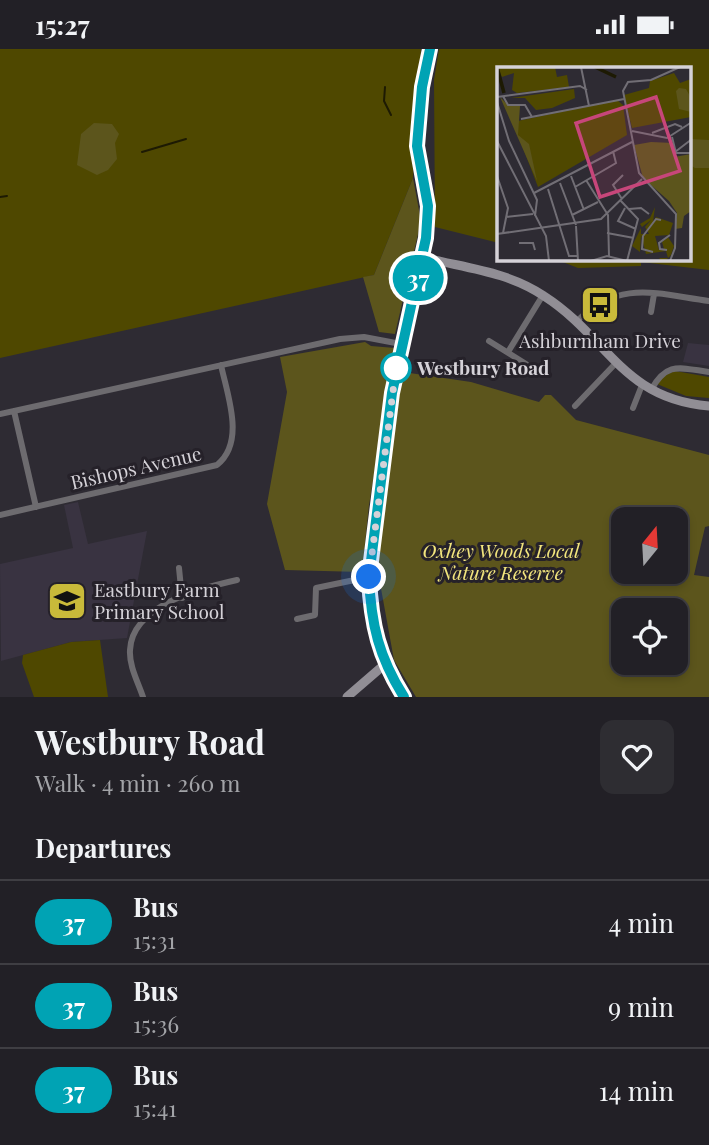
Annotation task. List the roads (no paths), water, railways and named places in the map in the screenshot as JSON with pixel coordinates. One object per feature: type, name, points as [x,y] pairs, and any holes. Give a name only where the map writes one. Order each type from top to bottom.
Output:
[{"type":"main road","points":[[404,697],[384,665],[370,605],[369,577],[401,344],[422,257],[428,206],[417,146],[422,87],[430,49]]},
{"type":"street","points":[[422,257],[494,273],[543,295],[577,320],[615,364],[646,388],[686,404],[709,406]]},
{"type":"street","points":[[577,320],[606,297],[630,292],[709,301]]},
{"type":"street","points":[[651,312],[654,294]]},
{"type":"street","points":[[508,352],[543,295]]},
{"type":"street","points":[[0,414],[355,337],[401,344]]},
{"type":"street","points":[[489,341],[526,364]]},
{"type":"street","points":[[575,406],[615,364]]},
{"type":"street","name":"Bishops Avenue","points":[[0,515],[207,469],[220,462],[230,445],[233,426],[220,365]]},
{"type":"street","points":[[633,408],[646,388],[671,369],[709,372]]},
{"type":"street","points":[[15,411],[36,507]]},
{"type":"street","points":[[179,568],[183,598]]},
{"type":"street","points":[[297,619],[315,615],[316,588],[369,577]]},
{"type":"street","points":[[143,697],[130,658],[132,637],[149,614],[183,598],[237,580]]},
{"type":"street","points":[[347,697],[384,665]]},
{"type":"waterway","points":[[385,87],[384,101],[391,115]]},
{"type":"waterway","points":[[142,152],[186,139]]},
{"type":"waterway","points":[[0,197],[7,196]]},
{"type":"place","name":"Ashburnham Drive","points":[[600,305]]},
{"type":"place","name":"Westbury Road","points":[[396,368]]},
{"type":"place","name":"Eastbury Farm Primary School","points":[[67,601]]},
{"type":"park label","name":"Oxhey Woods Local Nature Reserve","points":[[501,562]]}]
